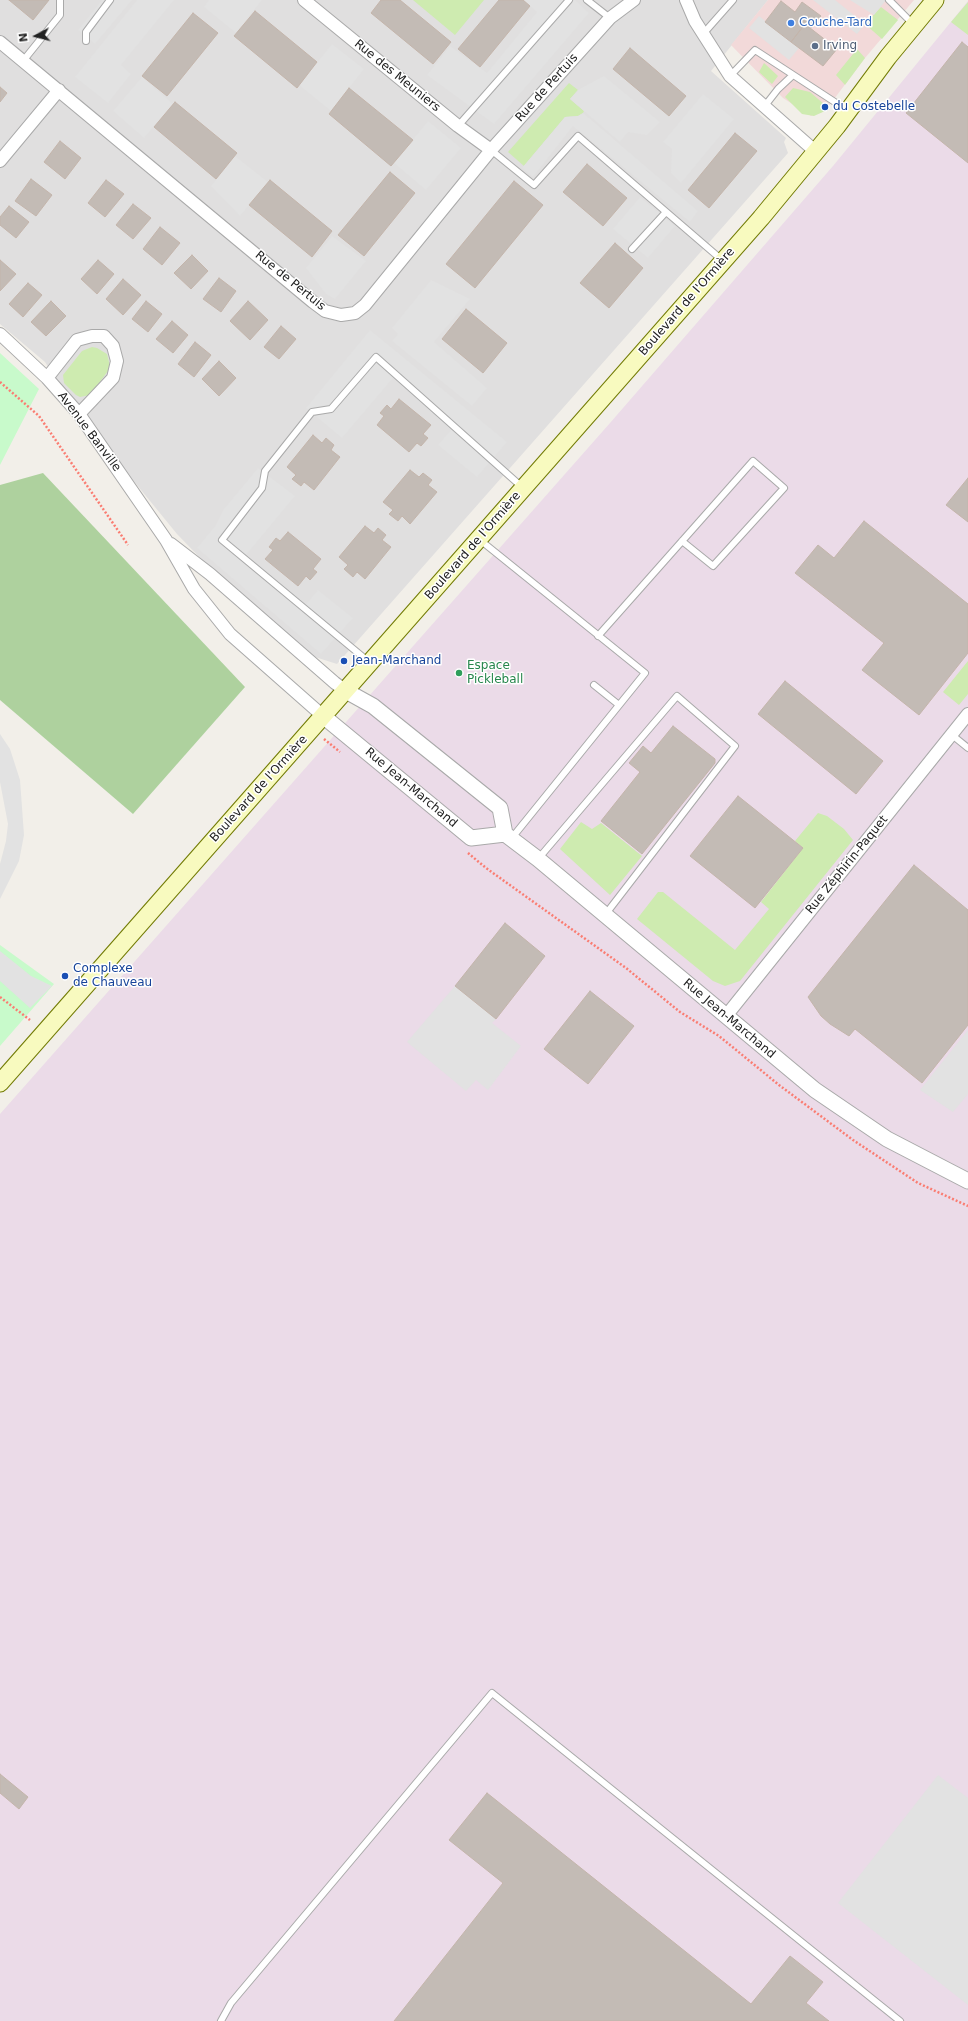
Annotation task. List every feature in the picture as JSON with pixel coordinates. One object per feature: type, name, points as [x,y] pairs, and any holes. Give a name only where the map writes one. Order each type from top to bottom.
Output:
[{"type":"main road","name":"Boulevard de l'Ormière","points":[[0,1083],[723,261],[816,152],[888,57],[935,0]]},
{"type":"street","name":"Rue des Meuniers","points":[[304,0],[458,126],[491,150]]},
{"type":"street","name":"Rue de Pertuis","points":[[0,42],[325,311],[341,314],[355,313],[365,305],[491,150],[610,18],[634,0]]},
{"type":"street","points":[[686,0],[703,34],[730,76],[816,152]]},
{"type":"street","points":[[0,161],[59,90]]},
{"type":"street","name":"Avenue Banville","points":[[0,334],[47,378],[79,414],[166,540],[194,589],[230,634],[323,716]]},
{"type":"street","points":[[47,378],[77,340],[92,336],[104,336],[114,346],[117,361],[113,378],[79,414]]},
{"type":"street","name":"Avenue Banville","points":[[166,540],[210,574],[346,691]]},
{"type":"street","points":[[346,691],[373,706],[500,808],[508,837]]},
{"type":"street","name":"Rue Zéphirin-Paquet","points":[[726,1016],[968,714]]},
{"type":"street","name":"Rue Jean-Marchand","points":[[323,716],[471,838],[508,837],[538,859],[828,1099],[887,1139],[968,1181]]},
{"type":"lane","points":[[23,61],[60,15],[60,0]]},
{"type":"lane","points":[[86,41],[86,32],[110,0]]},
{"type":"lane","points":[[458,126],[569,0]]},
{"type":"lane","points":[[587,0],[610,18]]},
{"type":"lane","points":[[703,34],[733,0]]},
{"type":"lane","points":[[889,0],[914,26]]},
{"type":"lane","points":[[730,76],[755,50],[848,111]]},
{"type":"lane","points":[[764,107],[778,89],[793,75]]},
{"type":"lane","points":[[491,150],[534,185],[578,136],[723,261]]},
{"type":"lane","points":[[632,249],[666,212]]},
{"type":"lane","points":[[370,663],[222,540],[262,488],[265,471],[312,412],[331,409],[376,357],[524,488]]},
{"type":"lane","points":[[598,636],[682,541],[753,461],[784,488],[713,566],[682,541]]},
{"type":"lane","points":[[479,539],[645,673],[508,837]]},
{"type":"lane","points":[[594,685],[619,705]]},
{"type":"lane","points":[[538,859],[677,696],[735,746],[605,915]]},
{"type":"lane","points":[[952,735],[968,748]]},
{"type":"lane","points":[[221,2021],[231,2003],[492,1693],[900,2021]]},
{"type":"path","points":[[0,382],[39,416],[128,546]]},
{"type":"path","points":[[312,729],[342,753]]},
{"type":"path","points":[[464,850],[486,868],[626,968],[680,1012],[719,1036],[779,1085],[853,1140],[918,1183],[968,1206]]},
{"type":"path","points":[[0,997],[30,1020]]},
{"type":"shaded area","points":[[0,0],[768,0],[711,71],[786,138],[784,142],[788,153],[337,664],[315,657],[210,568],[177,534],[79,414],[45,362],[0,324]]},
{"type":"shaded area","points":[[102,0],[132,0],[95,44],[78,30]]},
{"type":"shaded area","points":[[137,0],[174,0],[121,65],[131,74],[108,103],[75,77]]},
{"type":"shaded area","points":[[209,0],[262,0],[236,33],[204,7]]},
{"type":"shaded area","points":[[523,0],[575,0],[589,13],[494,124],[427,75],[450,46],[487,73],[537,12]]},
{"type":"shaded area","points":[[768,0],[914,0],[865,58],[825,111],[811,116],[783,98],[731,45]]},
{"type":"shaded area","points":[[813,0],[835,0],[865,24],[857,34]]},
{"type":"shaded area","points":[[850,0],[886,0],[874,15]]},
{"type":"shaded area","points":[[968,1],[968,2021],[0,2021],[0,1114],[610,423],[833,166]]},
{"type":"shaded area","points":[[759,16],[799,48],[789,60],[749,28]]},
{"type":"shaded area","points":[[332,44],[364,69],[331,111],[299,85]]},
{"type":"shaded area","points":[[604,76],[660,122],[647,135],[628,132],[620,142],[570,99],[578,90]]},
{"type":"shaded area","points":[[142,77],[173,104],[144,138],[113,111]]},
{"type":"shaded area","points":[[703,94],[734,119],[681,183],[671,173],[672,149],[663,142]]},
{"type":"shaded area","points":[[583,113],[698,211],[690,222],[573,126],[533,177],[522,168],[565,117],[578,116]]},
{"type":"shaded area","points":[[428,121],[461,148],[426,190],[394,163]]},
{"type":"shaded area","points":[[235,156],[268,182],[240,216],[211,186]]},
{"type":"shaded area","points":[[640,197],[675,226],[648,258],[613,229]]},
{"type":"shaded area","points":[[332,236],[366,261],[335,299],[326,294],[306,268]]},
{"type":"shaded area","points":[[431,280],[470,299],[434,342],[487,388],[472,406],[392,341],[398,334],[392,328]]},
{"type":"shaded area","points":[[370,330],[507,442],[477,477],[438,445],[451,430],[393,378],[342,438],[306,408]]},
{"type":"shaded area","points":[[258,468],[295,496],[246,555],[306,604],[318,590],[353,618],[321,654],[197,548],[216,525],[224,509]]},
{"type":"shaded area","points":[[0,734],[10,749],[20,780],[24,835],[19,861],[0,899],[0,864],[6,841],[8,824],[0,782]]},
{"type":"shaded area","points":[[0,951],[31,976],[52,986],[30,1008],[0,981]]},
{"type":"shaded area","points":[[455,986],[496,1019],[492,1023],[521,1046],[488,1090],[476,1080],[466,1091],[407,1042]]},
{"type":"shaded area","points":[[968,1030],[968,1094],[953,1112],[920,1090]]},
{"type":"shaded area","points":[[938,1775],[968,1798],[968,2005],[838,1903]]},
{"type":"green space","points":[[413,0],[484,0],[455,35]]},
{"type":"green space","points":[[968,2],[968,35],[951,22]]},
{"type":"green space","points":[[881,7],[898,20],[882,39],[865,24]]},
{"type":"green space","points":[[857,49],[865,58],[845,85],[836,75]]},
{"type":"green space","points":[[764,63],[778,76],[772,84],[759,72]]},
{"type":"green space","points":[[569,83],[578,90],[570,99],[584,111],[583,113],[578,116],[565,117],[524,166],[508,152]]},
{"type":"green space","points":[[793,88],[810,92],[825,105],[825,111],[814,116],[802,114],[785,97]]},
{"type":"green space","points":[[92,347],[97,348],[107,354],[110,366],[90,395],[80,397],[64,383],[63,375],[82,351]]},
{"type":"green space","points":[[0,353],[39,389],[0,465]]},
{"type":"green space","points":[[43,473],[245,687],[133,814],[0,700],[0,485]]},
{"type":"green space","points":[[968,661],[968,694],[959,705],[943,692]]},
{"type":"green space","points":[[818,813],[827,816],[844,829],[853,840],[740,981],[725,986],[713,981],[637,919],[658,892],[663,892],[735,950],[769,909],[761,902],[803,848],[795,841]]},
{"type":"green space","points":[[581,822],[592,829],[601,823],[642,856],[610,895],[560,849]]},
{"type":"green space","points":[[0,945],[54,984],[0,1046]]},
{"type":"building","points":[[9,0],[49,0],[33,20]]},
{"type":"building","points":[[381,0],[400,0],[451,42],[433,64],[371,13]]},
{"type":"building","points":[[499,0],[523,0],[530,6],[480,67],[458,49]]},
{"type":"building","name":"Couche-Tard","points":[[781,1],[795,12],[802,2],[821,16],[811,28],[805,24],[791,42],[765,22]]},
{"type":"building","points":[[255,11],[317,62],[297,88],[234,36]]},
{"type":"building","points":[[193,13],[218,33],[167,96],[142,76]]},
{"type":"building","name":"Irving","points":[[805,24],[837,49],[823,66],[791,42]]},
{"type":"building","points":[[962,42],[968,47],[968,163],[906,113]]},
{"type":"building","points":[[630,48],[686,96],[669,116],[613,69]]},
{"type":"building","points":[[0,87],[7,93],[0,102]]},
{"type":"building","points":[[349,88],[413,140],[391,166],[329,114]]},
{"type":"building","points":[[175,102],[237,153],[216,179],[154,127]]},
{"type":"building","points":[[735,133],[757,151],[709,208],[688,190]]},
{"type":"building","points":[[60,141],[81,158],[65,179],[44,162]]},
{"type":"building","points":[[587,164],[627,198],[603,226],[563,192]]},
{"type":"building","points":[[390,172],[415,193],[364,256],[338,235]]},
{"type":"building","points":[[31,179],[52,195],[36,216],[15,201]]},
{"type":"building","points":[[106,180],[124,194],[105,217],[88,203]]},
{"type":"building","points":[[270,180],[332,231],[312,257],[249,205]]},
{"type":"building","points":[[514,181],[543,205],[475,288],[446,264]]},
{"type":"building","points":[[133,204],[151,218],[133,239],[116,225]]},
{"type":"building","points":[[9,206],[29,222],[16,238],[0,225],[0,217]]},
{"type":"building","points":[[160,227],[180,243],[162,265],[143,249]]},
{"type":"building","points":[[615,243],[643,268],[609,308],[580,283]]},
{"type":"building","points":[[192,255],[208,271],[191,289],[174,273]]},
{"type":"building","points":[[0,260],[16,274],[0,291]]},
{"type":"building","points":[[98,260],[114,274],[97,294],[81,279]]},
{"type":"building","points":[[219,278],[236,291],[221,312],[203,299]]},
{"type":"building","points":[[123,279],[141,295],[123,315],[106,299]]},
{"type":"building","points":[[28,283],[42,295],[23,317],[9,304]]},
{"type":"building","points":[[51,301],[66,316],[46,336],[31,322]]},
{"type":"building","points":[[146,301],[162,314],[148,332],[132,319]]},
{"type":"building","points":[[248,301],[268,320],[250,340],[230,321]]},
{"type":"building","points":[[466,309],[507,343],[483,373],[442,339]]},
{"type":"building","points":[[172,321],[188,335],[173,353],[156,339]]},
{"type":"building","points":[[281,326],[296,339],[279,359],[264,347]]},
{"type":"building","points":[[195,342],[211,355],[194,377],[178,364]]},
{"type":"building","points":[[219,361],[236,378],[219,396],[202,379]]},
{"type":"building","points":[[399,399],[431,425],[423,434],[428,438],[421,446],[417,443],[409,452],[377,425],[384,416],[380,413],[387,405],[391,409]]},
{"type":"building","points":[[313,435],[322,443],[326,438],[334,445],[331,450],[340,457],[314,490],[304,482],[301,486],[292,479],[296,475],[287,467]]},
{"type":"building","points":[[410,470],[419,477],[423,473],[432,480],[428,485],[437,492],[410,524],[402,516],[398,521],[389,514],[393,510],[383,502]]},
{"type":"building","points":[[968,478],[968,522],[946,505]]},
{"type":"building","points":[[864,521],[968,604],[968,653],[919,715],[862,670],[884,643],[795,573],[818,545],[834,558]]},
{"type":"building","points":[[365,526],[374,533],[378,528],[386,535],[382,540],[391,547],[365,579],[357,572],[353,577],[344,569],[348,565],[339,557]]},
{"type":"building","points":[[288,532],[321,559],[313,569],[317,572],[310,580],[306,576],[298,586],[265,559],[273,550],[269,547],[276,538],[280,541]]},
{"type":"building","points":[[785,681],[883,761],[856,794],[758,714]]},
{"type":"building","points":[[673,726],[715,759],[715,763],[642,854],[601,821],[640,772],[629,763],[643,746],[651,753]]},
{"type":"building","points":[[738,796],[803,848],[755,908],[690,856]]},
{"type":"building","points":[[914,865],[968,910],[968,1025],[922,1083],[855,1029],[849,1036],[830,1024],[821,1016],[808,997]]},
{"type":"building","points":[[505,923],[545,956],[496,1019],[455,986]]},
{"type":"building","points":[[590,991],[634,1026],[588,1084],[544,1049]]},
{"type":"building","points":[[0,1774],[28,1797],[19,1809],[0,1793]]},
{"type":"building","points":[[487,1793],[751,2004],[790,1956],[823,1982],[806,2003],[829,2021],[394,2021],[503,1883],[449,1840]]},
{"type":"place","name":"Couche-Tard","points":[[791,23]]},
{"type":"place","name":"Irving","points":[[815,46]]},
{"type":"place","name":"du Costebelle","points":[[825,107]]},
{"type":"place","name":"Jean-Marchand","points":[[344,661]]},
{"type":"place","name":"Espace Pickleball","points":[[459,673]]},
{"type":"place","name":"Complexe de Chauveau","points":[[65,976]]}]
